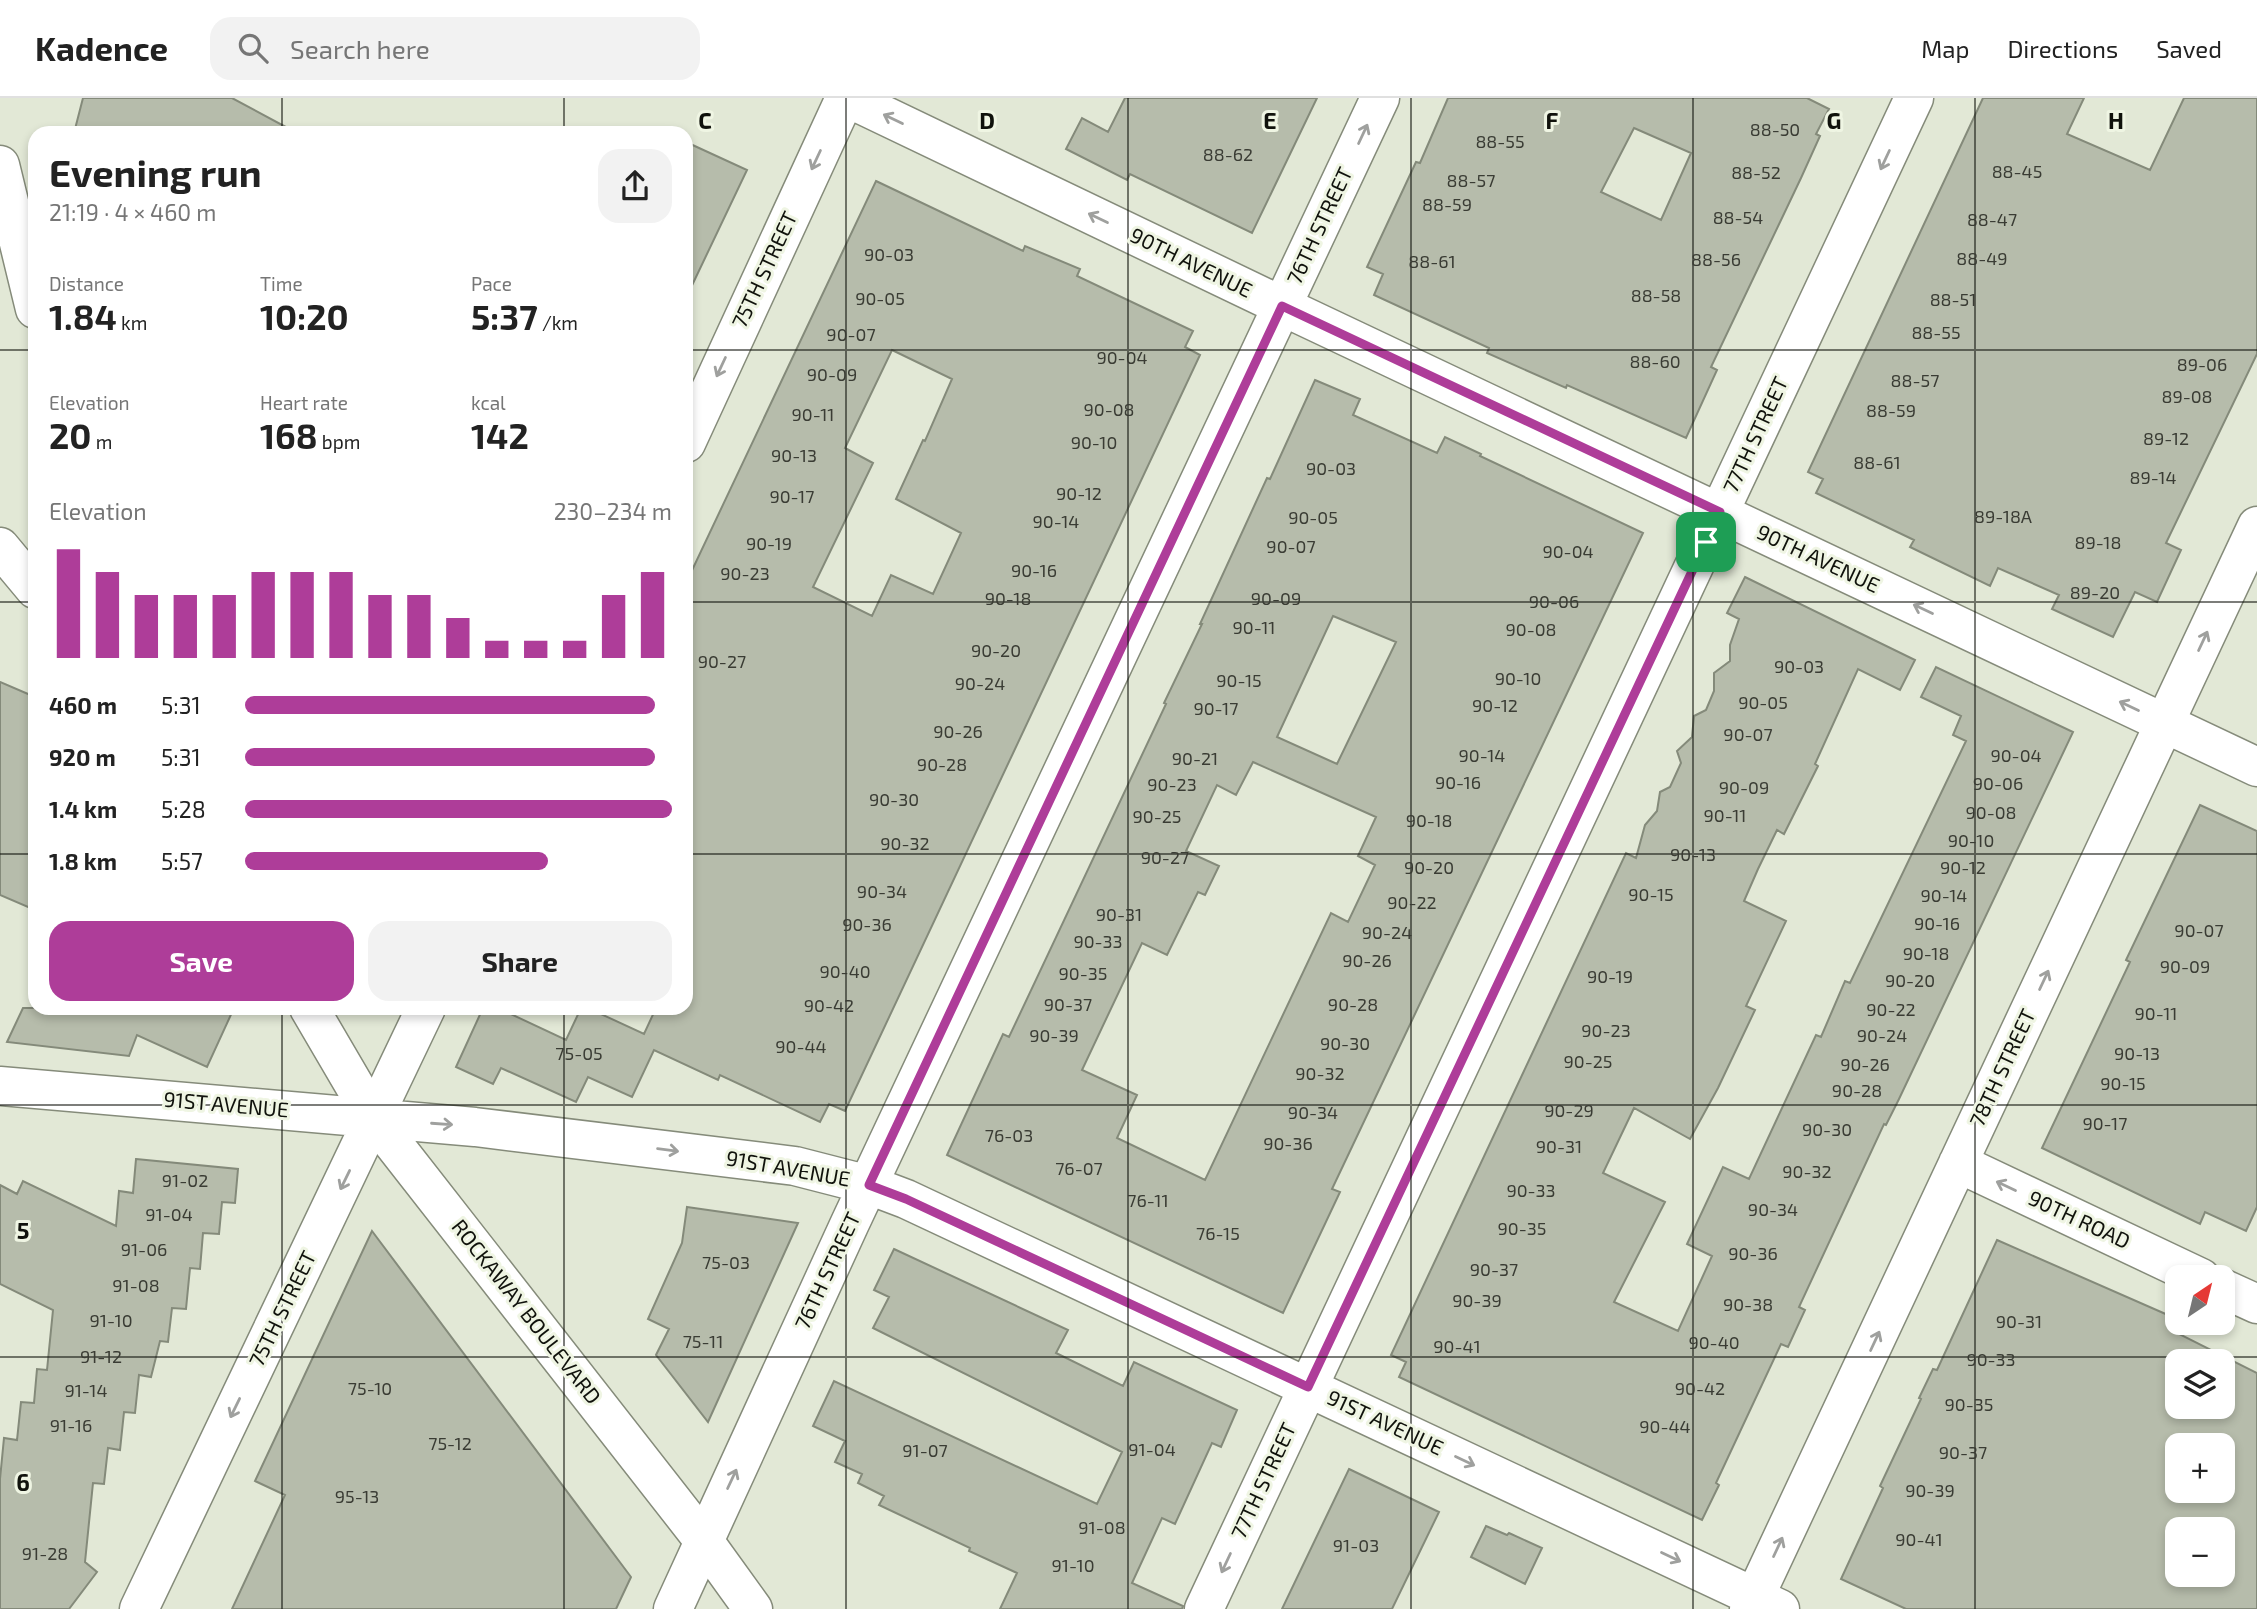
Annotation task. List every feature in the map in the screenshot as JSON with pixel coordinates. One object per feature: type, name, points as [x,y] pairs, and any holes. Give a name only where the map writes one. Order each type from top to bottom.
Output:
[{"type":"street","name":"90TH AVENUE","points":[[846,98],[2257,767]]},
{"type":"street","name":"75TH STREET","points":[[693,428],[846,98]]},
{"type":"street","name":"76TH STREET","points":[[673,1609],[869,1185],[1380,98]]},
{"type":"street","name":"77TH STREET","points":[[1204,1609],[1914,98]]},
{"type":"street","points":[[0,165],[28,280]]},
{"type":"street","name":"78TH STREET","points":[[1761,1605],[1958,1163],[2257,526]]},
{"type":"street","points":[[0,547],[28,581]]},
{"type":"street","name":"ROCKAWAY BOULEVARD","points":[[313,1015],[374,1119],[704,1541],[753,1609]]},
{"type":"street","name":"75TH STREET","points":[[139,1609],[423,1015]]},
{"type":"street","name":"91ST AVENUE","points":[[0,1086],[475,1127],[795,1166],[869,1185],[919,1204],[1308,1387],[1761,1605]]},
{"type":"street","name":"90TH ROAD","points":[[1958,1163],[2174,1265]]},
{"type":"street","points":[[2235,1294],[2257,1304]]},
{"type":"building","points":[[83,98],[232,98],[284,126],[76,126]]},
{"type":"building","points":[[1125,98],[1317,98],[1252,233],[1130,174],[1127,180],[1066,149],[1082,118],[1108,132]]},
{"type":"building","points":[[1448,98],[1807,98],[1829,109],[1816,134],[1820,136],[1801,178],[1711,367],[1717,370],[1686,438],[1487,353],[1489,348],[1374,295],[1383,274],[1367,267],[1416,162],[1420,163]],"holes":[[[1634,128],[1691,153],[1661,220],[1601,192]]]},
{"type":"building","points":[[1983,98],[2084,98],[2067,134],[2150,170],[2184,98],[2257,98],[2257,354],[2166,543],[2181,550],[2157,602],[2135,592],[2113,637],[2052,609],[2059,595],[1998,568],[1990,586],[1910,547],[1914,540],[1816,493],[1823,479],[1808,472]]},
{"type":"building","points":[[693,145],[747,170],[693,283]]},
{"type":"building","points":[[876,181],[1023,251],[1025,246],[1080,269],[1077,276],[1193,331],[1185,347],[1200,355],[845,1111],[829,1104],[820,1122],[720,1075],[718,1080],[654,1050],[632,1097],[588,1077],[576,1102],[501,1068],[493,1084],[456,1067],[480,1015],[513,1015],[566,1040],[578,1015],[603,1015],[644,1034],[653,1015],[693,1015],[693,568]],"holes":[[[892,350],[952,379],[925,441],[923,440],[896,499],[961,533],[933,594],[891,575],[872,616],[813,587],[873,463],[845,448]]]},
{"type":"building","points":[[1315,380],[1360,399],[1353,415],[1437,453],[1445,437],[1643,533],[1332,1189],[1340,1192],[1283,1313],[947,1155],[1003,1034],[1009,1037],[1166,704],[1164,703],[1267,478],[1270,479]],"holes":[[[1333,616],[1396,642],[1337,764],[1277,737]],[[1253,762],[1376,817],[1358,856],[1375,865],[1348,922],[1331,913],[1205,1180],[1117,1138],[1137,1095],[1082,1070],[1142,943],[1167,955],[1198,892],[1205,895],[1219,866],[1186,851],[1217,785],[1236,795]]]},
{"type":"building","points":[[1745,577],[1915,660],[1900,690],[1858,669],[1815,764],[1818,766],[1784,834],[1777,830],[1758,869],[1744,901],[1786,921],[1746,1006],[1755,1010],[1690,1139],[1634,1108],[1603,1173],[1665,1202],[1614,1302],[1678,1331],[1712,1256],[1687,1244],[1723,1167],[1749,1179],[1816,1035],[1821,1037],[1845,981],[1850,983],[1966,741],[1953,735],[1961,716],[1921,697],[1936,667],[2073,732],[1799,1307],[1805,1310],[1788,1347],[1781,1344],[1716,1483],[1719,1485],[1702,1520],[1399,1377],[1406,1362],[1391,1355],[1626,853],[1636,858],[1645,825],[1657,811],[1660,792],[1670,787],[1681,763],[1677,751],[1692,737],[1694,716],[1706,710],[1714,691],[1714,673],[1730,661],[1730,645],[1739,619],[1727,613]]},
{"type":"building","points":[[0,682],[28,694],[28,907],[0,895]]},
{"type":"building","points":[[2200,805],[2257,831],[2257,1207],[2246,1231],[2205,1212],[2200,1224],[2042,1148],[2130,962],[2126,960]]},
{"type":"building","points":[[23,1008],[28,1008],[28,1015],[231,1015],[207,1067],[137,1035],[129,1056],[7,1042]]},
{"type":"building","points":[[136,1159],[238,1169],[235,1203],[222,1202],[219,1234],[203,1233],[200,1269],[190,1268],[186,1309],[172,1308],[168,1342],[160,1341],[151,1377],[139,1375],[135,1413],[124,1412],[120,1450],[108,1448],[104,1484],[93,1483],[85,1562],[97,1572],[69,1609],[0,1609],[0,1479],[4,1438],[17,1440],[21,1402],[34,1403],[37,1369],[47,1370],[53,1310],[0,1284],[0,1185],[17,1194],[23,1181],[116,1226],[119,1191],[133,1193]]},
{"type":"building","points":[[687,1207],[798,1223],[708,1422],[656,1355],[669,1329],[648,1319],[682,1243]]},
{"type":"building","points":[[372,1231],[631,1577],[616,1609],[232,1609],[285,1495],[255,1481]]},
{"type":"building","points":[[1997,1240],[2165,1314],[2165,1335],[2181,1335],[2209,1349],[2165,1349],[2165,1419],[2235,1419],[2235,1362],[2257,1373],[2257,1609],[1906,1609],[1841,1579],[1933,1369],[1937,1370]]},
{"type":"building","points":[[894,1249],[1068,1330],[1056,1353],[1123,1386],[1134,1362],[1237,1410],[1221,1447],[1212,1443],[1175,1524],[1162,1518],[1132,1583],[1183,1606],[1182,1609],[1000,1609],[1017,1573],[879,1505],[884,1496],[858,1483],[862,1474],[835,1462],[845,1441],[813,1426],[834,1381],[1097,1504],[1122,1452],[873,1328],[889,1297],[874,1290]]},
{"type":"building","points":[[1349,1469],[1439,1512],[1392,1609],[1282,1609]]},
{"type":"building","points":[[1486,1526],[1542,1548],[1525,1584],[1471,1557]]},
{"type":"route","points":[[1282,306],[1720,512],[1706,542],[1308,1387],[906,1199],[869,1185],[1282,306]]}]
